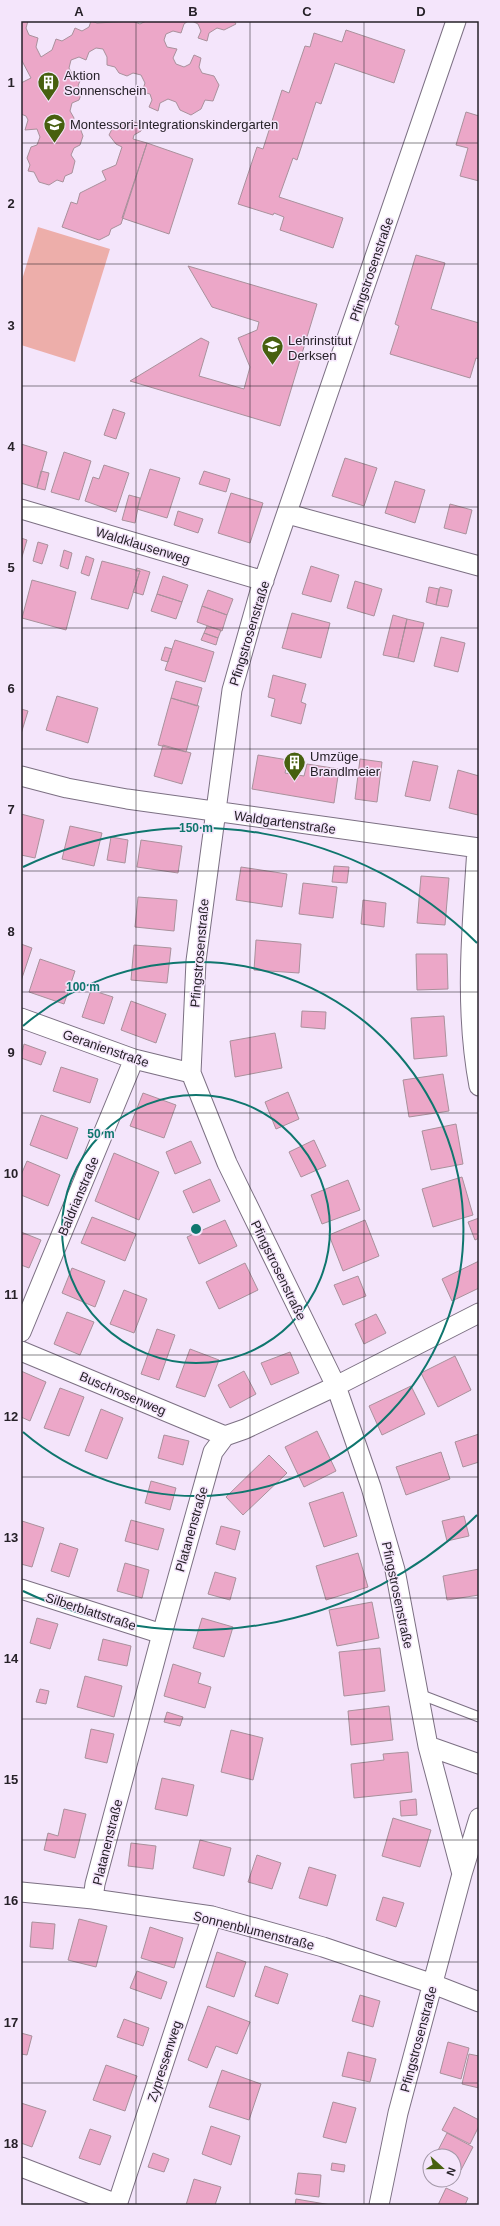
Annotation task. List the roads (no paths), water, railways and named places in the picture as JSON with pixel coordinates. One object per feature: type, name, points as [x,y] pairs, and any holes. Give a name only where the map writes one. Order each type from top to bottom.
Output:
[{"type":"street","name":"Pfingstrosenstraße","points":[[456,21],[264,581],[232,690],[214,812],[196,961],[192,1073],[227,1163],[336,1386],[371,1487],[395,1570],[428,1746],[462,1874]]},
{"type":"street","name":"Waldklausenweg","points":[[21,509],[264,581]]},
{"type":"street","points":[[288,514],[479,566]]},
{"type":"street","name":"Waldgartenstraße","points":[[21,776],[97,793],[214,812],[478,848]]},
{"type":"street","points":[[478,848],[469,983],[474,1060],[479,1086]]},
{"type":"street","name":"Geranienstraße","points":[[21,1018],[134,1059],[192,1073]]},
{"type":"street","name":"Baldrianstraße","points":[[21,1332],[134,1059]]},
{"type":"street","points":[[225,1436],[245,1429],[336,1386],[479,1313]]},
{"type":"street","name":"Buschrosenweg","points":[[21,1351],[225,1436]]},
{"type":"street","name":"Platanenstraße","points":[[94,1899],[95,1884],[162,1634],[213,1452],[225,1436]]},
{"type":"street","name":"Silberblattstraße","points":[[21,1589],[162,1634]]},
{"type":"street","points":[[428,1746],[479,1764]]},
{"type":"street","name":"Pfingstrosenstraße","points":[[379,2205],[398,2113],[462,1874],[479,1818]]},
{"type":"street","name":"Sonnenblumenstraße","points":[[21,1892],[94,1899],[212,1916],[323,1947],[433,1984],[479,2002]]},
{"type":"street","name":"Zypressenweg","points":[[117,2204],[212,1916]]},
{"type":"street","points":[[21,2167],[117,2204]]},
{"type":"lane","points":[[419,1694],[479,1717]]},
{"type":"place","name":"Aktion Sonnenschein","points":[[48,102]]},
{"type":"place","name":"Montessori-Integrationskindergarten","points":[[54,144]]},
{"type":"place","name":"Lehrinstitut Derksen","points":[[273,366]]},
{"type":"place","name":"Umzüge Brandlmeier","points":[[295,782]]}]
